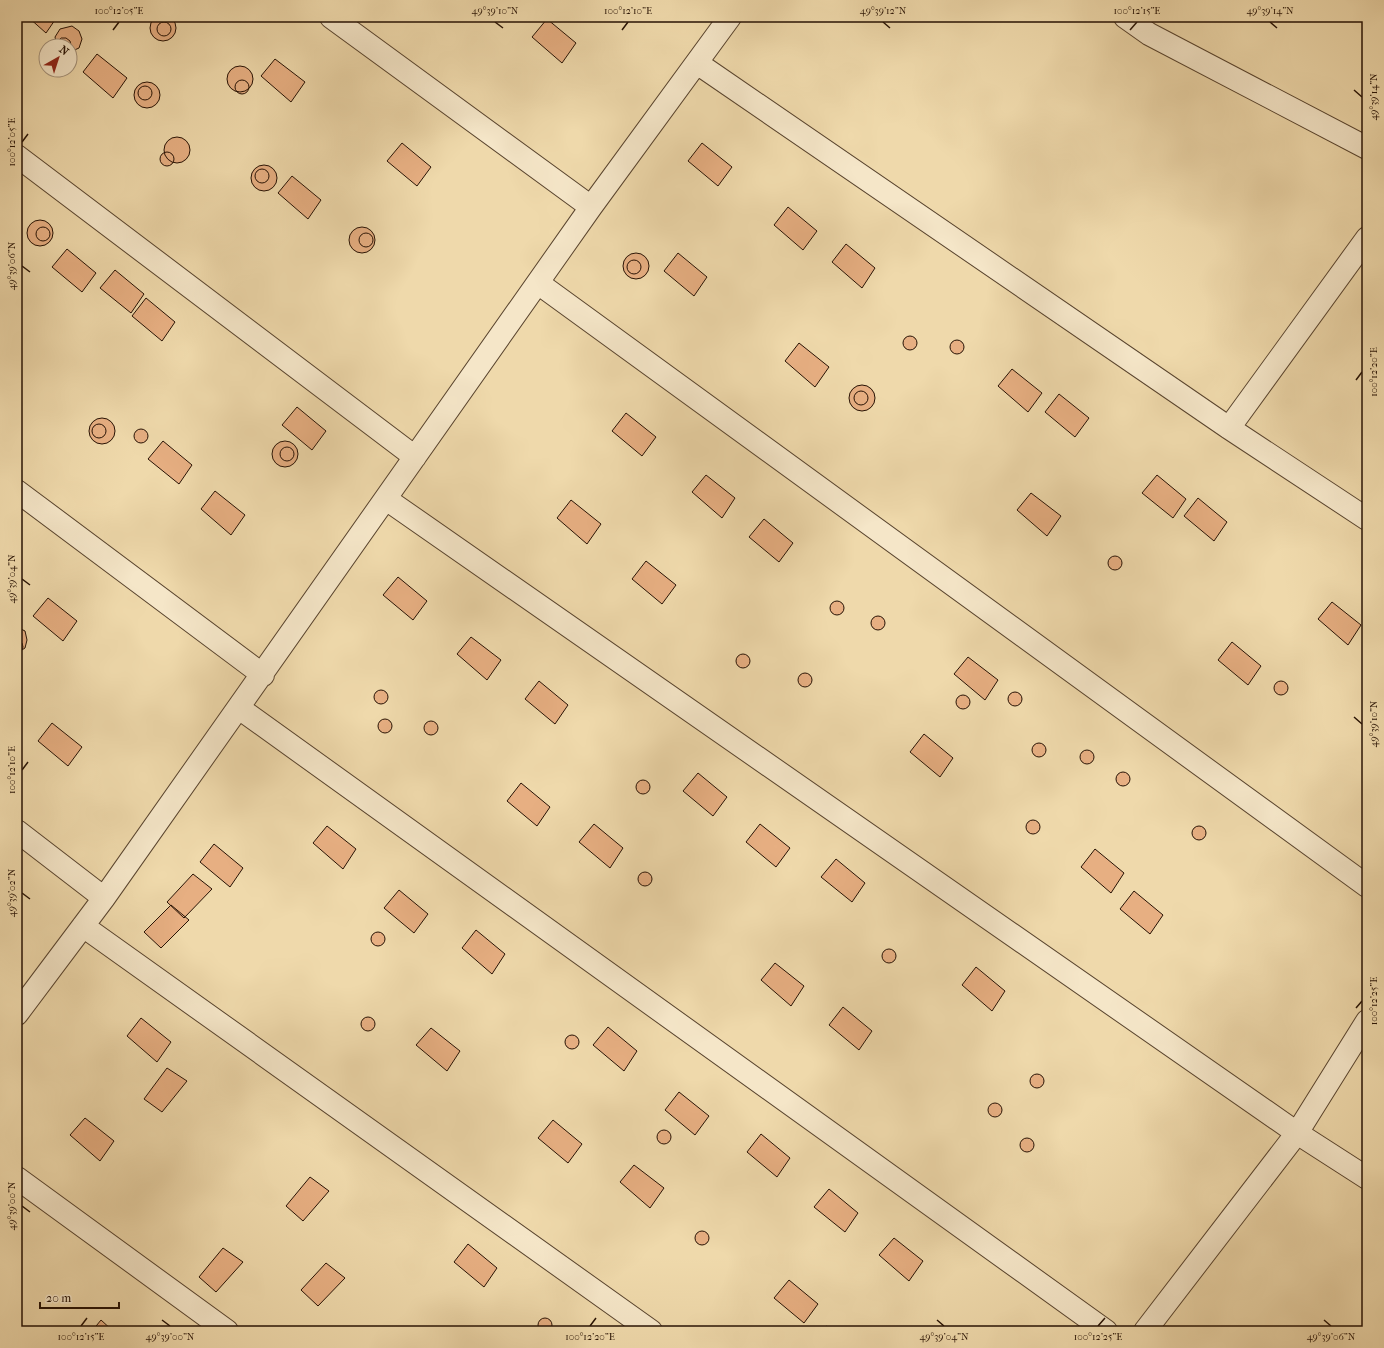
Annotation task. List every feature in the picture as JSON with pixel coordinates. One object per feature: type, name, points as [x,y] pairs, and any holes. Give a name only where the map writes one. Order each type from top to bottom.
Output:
[{"type":"street","points":[[331,17],[591,207]]},
{"type":"street","points":[[17,1014],[104,898],[591,207],[730,17]]},
{"type":"street","points":[[1125,17],[1149,34],[1367,148]]},
{"type":"street","points":[[697,63],[1229,428],[1367,519]]},
{"type":"street","points":[[17,156],[415,457]]},
{"type":"street","points":[[1229,428],[1367,238]]},
{"type":"street","points":[[538,282],[1367,886]]},
{"type":"street","points":[[17,491],[262,675]]},
{"type":"street","points":[[386,499],[1297,1134],[1367,1178]]},
{"type":"street","points":[[239,708],[1106,1331]]},
{"type":"street","points":[[17,831],[104,898]]},
{"type":"street","points":[[83,926],[650,1331]]},
{"type":"street","points":[[1145,1331],[1297,1134],[1367,1021]]},
{"type":"street","points":[[17,1178],[227,1331]]},
{"type":"building","points":[[163,15],[172,19],[176,28],[172,37],[163,41],[154,37],[150,28],[154,19]]},
{"type":"building","points":[[28,17],[57,17],[46,33]]},
{"type":"building","points":[[547,19],[576,43],[562,63],[532,37]]},
{"type":"building","points":[[161,22],[167,22],[171,26],[171,32],[167,36],[161,36],[157,32],[157,26]]},
{"type":"building","points":[[72,26],[79,31],[82,39],[79,48],[78,38],[55,38],[60,29]]},
{"type":"building","points":[[97,54],[127,78],[113,98],[83,72]]},
{"type":"building","points":[[275,59],[305,82],[291,102],[261,76]]},
{"type":"building","points":[[240,66],[249,70],[253,79],[249,88],[240,92],[231,88],[227,79],[231,70]]},
{"type":"building","points":[[239,80],[245,80],[249,84],[249,90],[245,94],[239,94],[235,90],[235,84]]},
{"type":"building","points":[[147,82],[156,86],[160,95],[156,104],[147,108],[138,104],[134,95],[138,86]]},
{"type":"building","points":[[142,86],[148,86],[152,90],[152,96],[148,100],[142,100],[138,96],[138,90]]},
{"type":"building","points":[[177,137],[186,141],[190,150],[186,159],[177,163],[168,159],[164,150],[168,141]]},
{"type":"building","points":[[402,143],[431,167],[417,186],[387,161]]},
{"type":"building","points":[[702,143],[732,167],[718,186],[688,161]]},
{"type":"building","points":[[164,152],[170,152],[174,156],[174,162],[170,166],[164,166],[160,162],[160,156]]},
{"type":"building","points":[[264,165],[273,169],[277,178],[273,187],[264,191],[255,187],[251,178],[255,169]]},
{"type":"building","points":[[259,169],[265,169],[269,173],[269,179],[265,183],[259,183],[255,179],[255,173]]},
{"type":"building","points":[[292,176],[321,200],[308,219],[278,193]]},
{"type":"building","points":[[788,207],[817,231],[803,250],[774,225]]},
{"type":"building","points":[[40,220],[49,224],[53,233],[49,242],[40,246],[31,242],[27,233],[31,224]]},
{"type":"building","points":[[40,227],[46,227],[50,231],[50,237],[46,241],[40,241],[36,237],[36,231]]},
{"type":"building","points":[[362,227],[371,231],[375,240],[371,249],[362,253],[353,249],[349,240],[353,231]]},
{"type":"building","points":[[363,233],[369,233],[373,237],[373,243],[369,247],[363,247],[359,243],[359,237]]},
{"type":"building","points":[[846,244],[875,268],[862,288],[832,262]]},
{"type":"building","points":[[67,249],[96,273],[82,292],[52,267]]},
{"type":"building","points":[[636,253],[645,257],[649,266],[645,275],[636,279],[627,275],[623,266],[627,257]]},
{"type":"building","points":[[678,253],[707,277],[694,296],[664,271]]},
{"type":"building","points":[[631,260],[637,260],[641,264],[641,270],[637,274],[631,274],[627,270],[627,264]]},
{"type":"building","points":[[115,270],[144,294],[131,313],[100,288]]},
{"type":"building","points":[[146,298],[175,322],[162,341],[132,316]]},
{"type":"building","points":[[907,336],[913,336],[917,340],[917,346],[913,350],[907,350],[903,346],[903,340]]},
{"type":"building","points":[[954,340],[960,340],[964,344],[964,350],[960,354],[954,354],[950,350],[950,344]]},
{"type":"building","points":[[799,343],[829,367],[815,387],[785,361]]},
{"type":"building","points":[[1012,369],[1042,393],[1028,412],[998,386]]},
{"type":"building","points":[[862,385],[871,389],[875,398],[871,407],[862,411],[853,407],[849,398],[853,389]]},
{"type":"building","points":[[858,391],[864,391],[868,395],[868,401],[864,405],[858,405],[854,401],[854,395]]},
{"type":"building","points":[[1059,394],[1089,418],[1075,437],[1045,412]]},
{"type":"building","points":[[297,407],[326,431],[312,450],[282,425]]},
{"type":"building","points":[[626,413],[656,437],[642,456],[612,431]]},
{"type":"building","points":[[102,418],[111,422],[115,431],[111,440],[102,444],[93,440],[89,431],[93,422]]},
{"type":"building","points":[[96,424],[102,424],[106,428],[106,434],[102,438],[96,438],[92,434],[92,428]]},
{"type":"building","points":[[138,429],[144,429],[148,433],[148,439],[144,443],[138,443],[134,439],[134,433]]},
{"type":"building","points":[[163,441],[192,465],[179,484],[148,459]]},
{"type":"building","points":[[285,441],[294,445],[298,454],[294,463],[285,467],[276,463],[272,454],[276,445]]},
{"type":"building","points":[[284,447],[290,447],[294,451],[294,457],[290,461],[284,461],[280,457],[280,451]]},
{"type":"building","points":[[706,475],[735,498],[722,518],[692,492]]},
{"type":"building","points":[[1157,475],[1186,499],[1173,518],[1142,493]]},
{"type":"building","points":[[215,491],[245,515],[231,535],[201,509]]},
{"type":"building","points":[[1031,493],[1061,516],[1047,536],[1017,510]]},
{"type":"building","points":[[1198,498],[1227,522],[1214,541],[1184,516]]},
{"type":"building","points":[[571,500],[601,524],[587,544],[557,518]]},
{"type":"building","points":[[764,519],[793,543],[779,562],[749,537]]},
{"type":"building","points":[[1112,556],[1118,556],[1122,560],[1122,566],[1118,570],[1112,570],[1108,566],[1108,560]]},
{"type":"building","points":[[646,561],[676,585],[662,604],[632,579]]},
{"type":"building","points":[[398,577],[427,601],[413,620],[383,595]]},
{"type":"building","points":[[48,598],[77,621],[63,641],[33,616]]},
{"type":"building","points":[[834,601],[840,601],[844,605],[844,611],[840,615],[834,615],[830,611],[830,605]]},
{"type":"building","points":[[1332,602],[1361,625],[1348,645],[1318,619]]},
{"type":"building","points":[[875,616],[881,616],[885,620],[885,626],[881,630],[875,630],[871,626],[871,620]]},
{"type":"building","points":[[17,627],[25,631],[27,640],[25,648],[17,653]]},
{"type":"building","points":[[471,637],[501,660],[487,680],[457,654]]},
{"type":"building","points":[[17,640],[22,643],[23,647],[21,652],[17,654]]},
{"type":"building","points":[[1232,642],[1261,666],[1248,685],[1218,660]]},
{"type":"building","points":[[740,654],[746,654],[750,658],[750,664],[746,668],[740,668],[736,664],[736,658]]},
{"type":"building","points":[[968,657],[998,680],[985,700],[954,674]]},
{"type":"building","points":[[802,673],[808,673],[812,677],[812,683],[808,687],[802,687],[798,683],[798,677]]},
{"type":"building","points":[[539,681],[568,705],[555,724],[525,699]]},
{"type":"building","points":[[1278,681],[1284,681],[1288,685],[1288,691],[1284,695],[1278,695],[1274,691],[1274,685]]},
{"type":"building","points":[[378,690],[384,690],[388,694],[388,700],[384,704],[378,704],[374,700],[374,694]]},
{"type":"building","points":[[1012,692],[1018,692],[1022,696],[1022,702],[1018,706],[1012,706],[1008,702],[1008,696]]},
{"type":"building","points":[[960,695],[966,695],[970,699],[970,705],[966,709],[960,709],[956,705],[956,699]]},
{"type":"building","points":[[382,719],[388,719],[392,723],[392,729],[388,733],[382,733],[378,729],[378,723]]},
{"type":"building","points":[[428,721],[434,721],[438,725],[438,731],[434,735],[428,735],[424,731],[424,725]]},
{"type":"building","points":[[52,723],[82,747],[68,766],[38,741]]},
{"type":"building","points":[[924,734],[953,758],[940,777],[910,752]]},
{"type":"building","points":[[1036,743],[1042,743],[1046,747],[1046,753],[1042,757],[1036,757],[1032,753],[1032,747]]},
{"type":"building","points":[[1084,750],[1090,750],[1094,754],[1094,760],[1090,764],[1084,764],[1080,760],[1080,754]]},
{"type":"building","points":[[1120,772],[1126,772],[1130,776],[1130,782],[1126,786],[1120,786],[1116,782],[1116,776]]},
{"type":"building","points":[[698,773],[727,797],[713,816],[683,791]]},
{"type":"building","points":[[640,780],[646,780],[650,784],[650,790],[646,794],[640,794],[636,790],[636,784]]},
{"type":"building","points":[[521,783],[550,807],[537,826],[507,801]]},
{"type":"building","points":[[1030,820],[1036,820],[1040,824],[1040,830],[1036,834],[1030,834],[1026,830],[1026,824]]},
{"type":"building","points":[[594,824],[623,848],[610,868],[579,842]]},
{"type":"building","points":[[760,824],[790,848],[776,867],[746,842]]},
{"type":"building","points":[[327,826],[356,849],[343,869],[313,843]]},
{"type":"building","points":[[1196,826],[1202,826],[1206,830],[1206,836],[1202,840],[1196,840],[1192,836],[1192,830]]},
{"type":"building","points":[[214,844],[243,868],[230,887],[200,862]]},
{"type":"building","points":[[1095,849],[1124,873],[1111,893],[1081,867]]},
{"type":"building","points":[[836,859],[865,883],[852,902],[821,877]]},
{"type":"building","points":[[642,872],[648,872],[652,876],[652,882],[648,886],[642,886],[638,882],[638,876]]},
{"type":"building","points":[[193,874],[212,889],[184,918],[167,902]]},
{"type":"building","points":[[399,890],[428,914],[414,933],[384,908]]},
{"type":"building","points":[[1134,891],[1163,915],[1150,934],[1120,909]]},
{"type":"building","points":[[171,905],[189,920],[161,948],[144,932]]},
{"type":"building","points":[[476,930],[505,954],[492,974],[462,948]]},
{"type":"building","points":[[375,932],[381,932],[385,936],[385,942],[381,946],[375,946],[371,942],[371,936]]},
{"type":"building","points":[[886,949],[892,949],[896,953],[896,959],[892,963],[886,963],[882,959],[882,953]]},
{"type":"building","points":[[775,963],[804,986],[791,1006],[761,980]]},
{"type":"building","points":[[976,967],[1005,991],[992,1011],[962,985]]},
{"type":"building","points":[[843,1007],[872,1031],[859,1050],[829,1025]]},
{"type":"building","points":[[365,1017],[371,1017],[375,1021],[375,1027],[371,1031],[365,1031],[361,1027],[361,1021]]},
{"type":"building","points":[[141,1018],[171,1042],[157,1062],[127,1036]]},
{"type":"building","points":[[608,1027],[637,1051],[624,1071],[593,1045]]},
{"type":"building","points":[[431,1028],[460,1051],[447,1071],[416,1045]]},
{"type":"building","points":[[569,1035],[575,1035],[579,1039],[579,1045],[575,1049],[569,1049],[565,1045],[565,1039]]},
{"type":"building","points":[[167,1068],[187,1081],[162,1112],[144,1099]]},
{"type":"building","points":[[1034,1074],[1040,1074],[1044,1078],[1044,1084],[1040,1088],[1034,1088],[1030,1084],[1030,1078]]},
{"type":"building","points":[[679,1092],[709,1116],[695,1135],[665,1110]]},
{"type":"building","points":[[992,1103],[998,1103],[1002,1107],[1002,1113],[998,1117],[992,1117],[988,1113],[988,1107]]},
{"type":"building","points":[[85,1118],[114,1141],[100,1161],[70,1135]]},
{"type":"building","points":[[553,1120],[582,1144],[568,1163],[538,1138]]},
{"type":"building","points":[[661,1130],[667,1130],[671,1134],[671,1140],[667,1144],[661,1144],[657,1140],[657,1134]]},
{"type":"building","points":[[761,1134],[790,1158],[777,1177],[747,1152]]},
{"type":"building","points":[[1024,1138],[1030,1138],[1034,1142],[1034,1148],[1030,1152],[1024,1152],[1020,1148],[1020,1142]]},
{"type":"building","points":[[634,1165],[664,1188],[650,1208],[620,1182]]},
{"type":"building","points":[[310,1177],[329,1191],[303,1221],[286,1206]]},
{"type":"building","points":[[829,1189],[858,1213],[845,1232],[814,1207]]},
{"type":"building","points":[[699,1231],[705,1231],[709,1235],[709,1241],[705,1245],[699,1245],[695,1241],[695,1235]]},
{"type":"building","points":[[894,1238],[923,1261],[909,1281],[879,1255]]},
{"type":"building","points":[[468,1244],[497,1268],[484,1287],[454,1262]]},
{"type":"building","points":[[223,1248],[243,1262],[216,1292],[199,1277]]},
{"type":"building","points":[[326,1263],[345,1278],[318,1306],[301,1290]]},
{"type":"building","points":[[789,1280],[818,1304],[804,1323],[774,1298]]},
{"type":"building","points":[[545,1318],[550,1320],[552,1325],[550,1330],[545,1332],[540,1330],[538,1325],[540,1320]]},
{"type":"building","points":[[101,1320],[113,1331],[92,1331]]},
{"type":"building","points":[[826,1326],[833,1331],[822,1331]]}]
